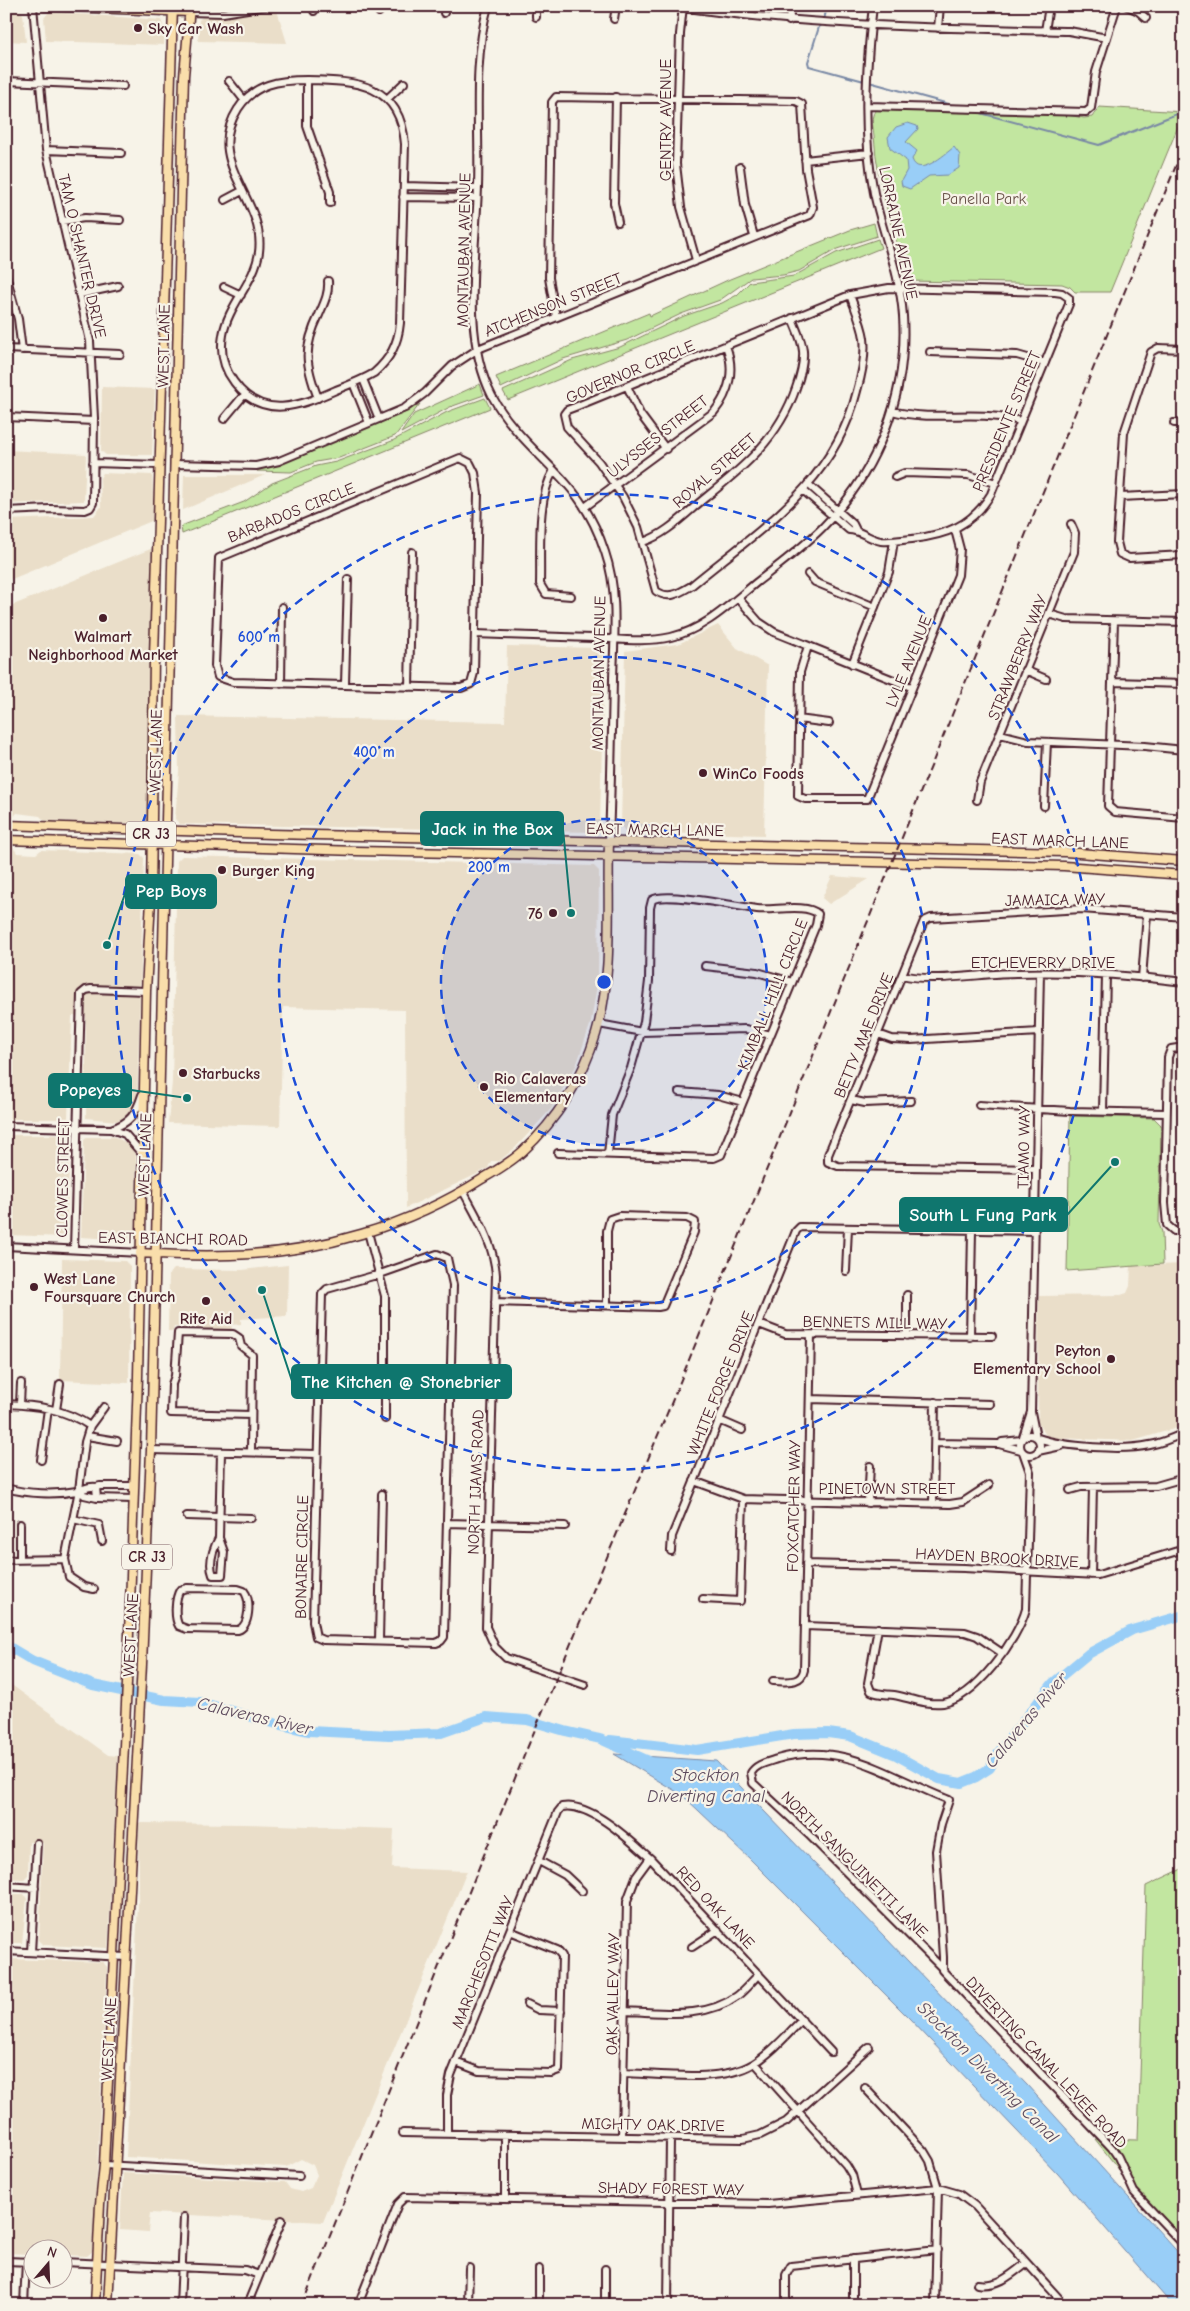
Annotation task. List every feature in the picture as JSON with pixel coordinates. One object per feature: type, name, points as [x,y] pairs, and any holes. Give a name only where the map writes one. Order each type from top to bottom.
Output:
[{"type":"main road","points":[[45,6],[190,9]]},
{"type":"main road","name":"WEST LANE","points":[[95,2305],[104,2165],[120,1838],[138,1377],[146,991],[151,900],[160,465],[173,9]]},
{"type":"main road","name":"WEST LANE","points":[[108,2305],[142,1664],[151,1450],[184,85],[190,9]]},
{"type":"main road","name":"EAST MARCH LANE","points":[[6,825],[167,831],[1065,852],[1184,861]]},
{"type":"main road","name":"EAST MARCH LANE","points":[[6,840],[609,857],[1064,866],[1184,875]]},
{"type":"main road","name":"EAST BIANCHI ROAD","points":[[140,1253],[231,1255],[256,1253],[312,1245],[368,1232],[414,1215],[463,1191],[509,1163],[522,1152],[549,1123],[567,1098],[584,1067],[599,1024],[606,972],[609,842]]},
{"type":"main road","points":[[122,1790],[126,1803],[126,1818],[133,1822]]},
{"type":"main road","points":[[120,1838],[127,1845],[126,1866],[130,1880]]},
{"type":"street","name":"TAM O SHANTER DRIVE","points":[[6,512],[50,509],[88,510],[93,503],[94,421],[91,353],[80,294],[46,150],[33,6]]},
{"type":"street","points":[[190,9],[223,13],[266,6]]},
{"type":"street","name":"MONTAUBAN AVENUE","points":[[488,6],[480,73],[474,306],[478,349],[486,382],[499,408],[516,432],[554,470],[585,508],[600,536],[609,566],[615,607],[609,842]]},
{"type":"street","points":[[536,6],[536,17]]},
{"type":"street","points":[[614,19],[616,6]]},
{"type":"street","points":[[674,6],[789,21],[1083,33],[1107,38]]},
{"type":"street","points":[[789,21],[791,6]]},
{"type":"street","name":"LORRAINE AVENUE","points":[[614,639],[646,641],[684,633],[706,623],[809,540],[833,516],[867,470],[882,439],[892,411],[900,378],[903,350],[903,316],[899,288],[874,195],[869,154],[868,106],[873,6]]},
{"type":"street","points":[[938,28],[940,6]]},
{"type":"street","points":[[1045,31],[1048,6]]},
{"type":"street","points":[[868,106],[1084,112],[1091,108],[1093,86],[1117,6]]},
{"type":"street","points":[[1126,6],[1138,11],[1146,18]]},
{"type":"street","name":"GENTRY AVENUE","points":[[683,7],[680,34],[677,186],[686,230],[696,260]]},
{"type":"street","points":[[308,80],[308,131],[330,192],[330,204]]},
{"type":"street","points":[[6,81],[123,86]]},
{"type":"street","points":[[229,81],[244,100]]},
{"type":"street","points":[[278,81],[358,82],[375,90],[387,99],[399,117],[404,135],[404,186],[397,338],[391,354],[381,366],[363,378],[302,404],[280,407],[260,403],[244,395],[228,373],[222,349],[227,322],[256,265],[260,243],[256,222],[230,164],[227,141],[231,121],[249,94],[278,81]]},
{"type":"street","points":[[387,99],[404,83]]},
{"type":"street","points":[[556,317],[549,278],[552,102],[559,96],[796,101],[802,104],[805,160],[869,154]]},
{"type":"street","points":[[616,97],[614,203],[618,222]]},
{"type":"street","points":[[46,150],[121,153]]},
{"type":"street","name":"ATCHENSON STREET","points":[[174,464],[263,466],[379,419],[418,400],[452,366],[478,349],[812,213],[813,207],[805,160]]},
{"type":"street","points":[[740,167],[745,205],[754,236]]},
{"type":"street","points":[[404,186],[478,188]]},
{"type":"street","points":[[225,200],[242,192]]},
{"type":"street","points":[[403,196],[478,198]]},
{"type":"street","points":[[62,222],[85,218],[120,220]]},
{"type":"street","points":[[6,275],[18,319],[22,350]]},
{"type":"street","points":[[318,398],[308,369],[307,349],[313,328],[326,298],[328,281]]},
{"type":"street","points":[[80,294],[118,286]]},
{"type":"street","points":[[224,287],[240,295]]},
{"type":"street","points":[[850,295],[877,289],[899,288]]},
{"type":"street","name":"PRESIDENTE STREET","points":[[833,516],[849,530],[856,530],[871,538],[894,541],[928,537],[955,530],[979,512],[996,483],[1069,304],[1069,298],[1062,293],[1055,292],[899,288]]},
{"type":"street","name":"GOVERNOR CIRCLE","points":[[850,295],[864,338],[860,381],[852,410],[839,440],[806,488],[691,586],[668,596],[656,591],[643,542],[631,512],[599,462],[566,426],[564,414],[567,410],[850,295]]},
{"type":"street","name":"ROYAL STREET","points":[[643,542],[666,530],[742,468],[761,449],[777,428],[793,396],[802,367],[801,340],[792,318]]},
{"type":"street","name":"ULYSSES STREET","points":[[585,508],[708,418],[723,400],[729,384],[731,369],[726,346]]},
{"type":"street","points":[[1184,349],[1155,348],[1151,352],[1126,426],[1122,450],[1117,542],[1120,554],[1129,558],[1184,555]]},
{"type":"street","points":[[6,349],[120,354]]},
{"type":"street","points":[[930,352],[1017,355],[1045,363]]},
{"type":"street","points":[[363,378],[379,419]]},
{"type":"street","points":[[353,383],[369,423]]},
{"type":"street","points":[[627,386],[640,414],[666,449]]},
{"type":"street","points":[[224,419],[244,395]]},
{"type":"street","points":[[892,411],[912,415],[1002,417],[1020,421]]},
{"type":"street","points":[[6,418],[94,421]]},
{"type":"street","points":[[1174,423],[1184,423]]},
{"type":"street","name":"BARBADOS CIRCLE","points":[[460,458],[470,463],[477,485],[475,634],[474,674],[471,684],[461,688],[224,681],[215,673],[219,558],[460,458]]},
{"type":"street","points":[[93,463],[160,465]]},
{"type":"street","points":[[554,470],[547,484],[543,499],[540,584],[546,594],[571,596]]},
{"type":"street","points":[[895,477],[905,473],[968,475],[996,483]]},
{"type":"street","points":[[806,488],[838,510]]},
{"type":"street","points":[[806,488],[833,516]]},
{"type":"street","points":[[1120,497],[1184,494]]},
{"type":"street","name":"PRESIDENTE STREET","points":[[838,510],[853,524],[856,530]]},
{"type":"street","name":"STRAWBERRY WAY","points":[[977,800],[980,782],[1074,552],[1075,533],[1071,524]]},
{"type":"street","name":"LYLE AVENUE","points":[[798,719],[798,796],[805,799],[866,799],[958,575],[960,549],[955,530]]},
{"type":"street","points":[[852,664],[889,572],[894,541]]},
{"type":"street","points":[[409,687],[412,552]]},
{"type":"street","points":[[808,574],[815,582],[875,607]]},
{"type":"street","points":[[345,684],[348,578]]},
{"type":"street","points":[[738,598],[755,619],[766,627],[911,688]]},
{"type":"street","points":[[280,684],[282,607]]},
{"type":"street","points":[[1049,614],[1066,619],[1184,622]]},
{"type":"street","points":[[1114,621],[1109,809],[1115,812],[1184,818]]},
{"type":"street","points":[[475,634],[614,639]]},
{"type":"street","points":[[808,646],[800,672],[798,719],[829,722]]},
{"type":"street","points":[[1025,670],[1046,679]]},
{"type":"street","points":[[1113,682],[1184,684]]},
{"type":"street","points":[[1000,734],[1028,742],[1110,744],[1184,750]]},
{"type":"street","points":[[1044,806],[1047,742]]},
{"type":"street","name":"KIMBALL HILL CIRCLE","points":[[656,898],[707,901],[760,910],[814,910],[818,914],[818,919],[792,982],[723,1152],[718,1157],[608,1154],[612,1115],[631,1068],[642,1032],[649,981],[650,904],[656,898]]},
{"type":"street","name":"JAMAICA WAY","points":[[926,919],[1056,910],[1184,917]]},
{"type":"street","points":[[1142,978],[1147,914]]},
{"type":"street","name":"BETTY MAE DRIVE","points":[[926,919],[828,1155],[828,1162],[838,1166],[1036,1169]]},
{"type":"street","points":[[705,966],[757,972],[792,982]]},
{"type":"street","name":"ETCHEVERRY DRIVE","points":[[902,975],[924,978],[1040,973],[1106,975],[1184,982]]},
{"type":"street","name":"TIAMO WAY","points":[[1037,1438],[1031,1412],[1040,973]]},
{"type":"street","points":[[1102,1111],[1106,975]]},
{"type":"street","name":"CLOWES STREET","points":[[74,1249],[81,994],[91,989],[146,991]]},
{"type":"street","points":[[599,1024],[642,1032],[746,1029],[771,1035]]},
{"type":"street","points":[[878,1034],[892,1039],[911,1040],[1039,1032]]},
{"type":"street","points":[[1184,1047],[1176,1047],[1169,1052],[1166,1113],[1166,1222],[1170,1229],[1184,1231]]},
{"type":"street","points":[[111,1129],[130,1121],[136,1112],[145,1087]]},
{"type":"street","points":[[679,1092],[718,1095],[743,1102]]},
{"type":"street","points":[[851,1100],[865,1103],[911,1101]]},
{"type":"street","points":[[979,1105],[1166,1113]]},
{"type":"street","points":[[6,1126],[111,1129],[125,1134],[143,1155]]},
{"type":"street","points":[[558,1153],[608,1154]]},
{"type":"street","name":"NORTH IJAMS ROAD","points":[[463,1191],[491,1246],[495,1267],[486,1627],[491,1641],[503,1655],[513,1662],[584,1685]]},
{"type":"street","points":[[495,1302],[607,1305],[663,1306],[694,1232],[695,1222],[687,1218],[619,1216],[610,1219],[608,1231],[607,1305]]},
{"type":"street","name":"WHITE FORGE DRIVE","points":[[671,1551],[672,1536],[800,1227],[848,1228]]},
{"type":"street","points":[[846,1271],[848,1228],[1034,1231]]},
{"type":"street","points":[[970,1337],[972,1231]]},
{"type":"street","points":[[368,1232],[380,1274],[386,1312],[385,1420]]},
{"type":"street","name":"EAST BIANCHI ROAD","points":[[6,1246],[140,1253]]},
{"type":"street","name":"BONAIRE CIRCLE","points":[[436,1254],[447,1258],[450,1265],[452,1285],[444,1637],[441,1641],[436,1643],[323,1640],[316,1637],[313,1630],[317,1454],[322,1294],[326,1289],[380,1274],[436,1254]]},
{"type":"street","points":[[907,1295],[907,1336]]},
{"type":"street","name":"BENNETS MILL WAY","points":[[759,1324],[785,1334],[992,1336]]},
{"type":"street","points":[[251,1415],[170,1413],[178,1333],[237,1335],[242,1346],[252,1355],[251,1452]]},
{"type":"street","name":"FOXCATCHER WAY","points":[[773,1681],[796,1681],[802,1677],[804,1670],[810,1335]]},
{"type":"street","points":[[20,1404],[21,1382]]},
{"type":"street","points":[[56,1410],[60,1384]]},
{"type":"street","points":[[810,1399],[990,1404]]},
{"type":"street","points":[[933,1504],[935,1402]]},
{"type":"street","points":[[6,1404],[20,1404],[56,1410],[90,1426]]},
{"type":"street","points":[[94,1589],[84,1587],[69,1578],[65,1559],[80,1490],[87,1436],[90,1426],[104,1407]]},
{"type":"street","points":[[40,1460],[48,1408]]},
{"type":"street","name":"TIAMO WAY","points":[[1022,1439],[1031,1412]]},
{"type":"street","points":[[719,1420],[742,1430]]},
{"type":"street","points":[[935,1443],[999,1444],[1022,1439],[1028,1435],[1062,1445],[1137,1447],[1151,1445],[1184,1433]]},
{"type":"street","points":[[87,1436],[117,1441]]},
{"type":"street","points":[[878,1628],[868,1683],[871,1691],[928,1704],[951,1701],[964,1695],[976,1686],[1018,1631],[1024,1618],[1028,1572],[1030,1472],[1040,1445],[1037,1438]]},
{"type":"street","points":[[1022,1439],[1022,1451],[1030,1472]]},
{"type":"street","points":[[999,1444],[1031,1455],[1062,1445]]},
{"type":"street","points":[[151,1450],[317,1454]]},
{"type":"street","points":[[221,1452],[219,1538],[224,1552],[222,1575],[226,1588]]},
{"type":"street","points":[[868,1503],[870,1466]]},
{"type":"street","points":[[1070,1490],[1093,1487],[1156,1486],[1184,1478]]},
{"type":"street","name":"PINETOWN STREET","points":[[694,1481],[743,1500],[933,1504],[963,1502],[989,1485]]},
{"type":"street","points":[[6,1488],[23,1492],[38,1492],[80,1490],[84,1487],[133,1486]]},
{"type":"street","points":[[96,1487],[97,1498]]},
{"type":"street","points":[[1091,1575],[1093,1487]]},
{"type":"street","points":[[80,1490],[84,1495],[97,1498],[133,1499]]},
{"type":"street","points":[[379,1641],[382,1494]]},
{"type":"street","points":[[703,1599],[740,1601],[743,1500]]},
{"type":"street","points":[[187,1516],[251,1518]]},
{"type":"street","points":[[73,1519],[100,1525],[102,1541]]},
{"type":"street","points":[[447,1523],[565,1526]]},
{"type":"street","points":[[20,1524],[20,1559]]},
{"type":"street","points":[[210,1588],[213,1574],[211,1568],[212,1554],[219,1538]]},
{"type":"street","name":"HAYDEN BROOK DRIVE","points":[[806,1564],[964,1568],[1091,1575],[1126,1568],[1184,1549]]},
{"type":"street","points":[[6,1560],[65,1559]]},
{"type":"street","points":[[213,1574],[222,1575]]},
{"type":"street","points":[[187,1588],[210,1588],[241,1590],[247,1595],[247,1621],[245,1627],[238,1630],[187,1630],[179,1626],[176,1620],[177,1596],[180,1590],[187,1588]]},
{"type":"street","points":[[805,1626],[965,1632],[977,1636],[1002,1653]]},
{"type":"street","name":"NORTH SANGUINETTI LANE","points":[[825,1753],[859,1761],[950,1800],[941,1824],[936,1851],[943,1970],[808,1834],[753,1783],[751,1773],[758,1766],[794,1755],[825,1753]]},
{"type":"street","name":"RED OAK LANE","points":[[562,1807],[580,1809],[597,1817],[650,1858],[832,2052]]},
{"type":"street","name":"MARCHESOTTI WAY","points":[[447,2134],[447,2095],[456,2062],[558,1812],[562,1807]]},
{"type":"street","points":[[31,1952],[37,1843]]},
{"type":"street","name":"OAK VALLEY WAY","points":[[622,2137],[627,1901],[636,1877],[650,1858]]},
{"type":"street","points":[[539,1861],[565,1875],[582,1891]]},
{"type":"street","points":[[6,1886],[35,1888]]},
{"type":"street","points":[[692,1947],[718,1930]]},
{"type":"street","points":[[456,2062],[479,2070],[556,2072],[561,2066],[563,1960],[560,1953],[510,1931]]},
{"type":"street","points":[[6,1951],[126,1957]]},
{"type":"street","name":"DIVERTING CANAL LEVEE ROAD","points":[[943,1970],[1112,2148],[1134,2192],[1184,2245]]},
{"type":"street","points":[[624,2012],[702,2012],[720,2006],[738,1995],[759,1974]]},
{"type":"street","points":[[527,2004],[540,2010],[561,2011]]},
{"type":"street","points":[[624,2073],[722,2075],[742,2070],[755,2063],[802,2020]]},
{"type":"street","name":"MIGHTY OAK DRIVE","points":[[403,2132],[670,2139],[743,2139],[775,2130],[799,2112],[869,2047]]},
{"type":"street","points":[[755,2063],[846,2165],[852,2175],[857,2195]]},
{"type":"street","points":[[865,2088],[924,2151],[930,2161],[938,2188],[935,2305]]},
{"type":"street","points":[[504,2199],[505,2135]]},
{"type":"street","points":[[668,2305],[670,2139]]},
{"type":"street","points":[[104,2165],[299,2176]]},
{"type":"street","points":[[938,2188],[959,2194],[970,2202],[1065,2305]]},
{"type":"street","name":"SHADY FOREST WAY","points":[[358,2303],[398,2204],[403,2198],[768,2204],[938,2188]]},
{"type":"street","points":[[180,2305],[184,2217]]},
{"type":"street","points":[[247,2305],[282,2220]]},
{"type":"street","points":[[786,2305],[786,2275],[788,2268],[937,2250]]},
{"type":"street","points":[[853,2305],[854,2259]]},
{"type":"street","points":[[6,2261],[22,2262]]},
{"type":"street","points":[[72,2262],[245,2270],[259,2275]]},
{"type":"street","points":[[977,2284],[986,2285],[1002,2281],[1026,2263]]},
{"type":"street","points":[[468,2305],[469,2268]]},
{"type":"street","points":[[539,2269],[539,2305]]},
{"type":"street","points":[[605,2269],[605,2305]]},
{"type":"street","points":[[24,2305],[26,2288]]},
{"type":"street","points":[[358,2303],[370,2305]]},
{"type":"shaded area","points":[[276,7],[287,43],[198,41],[199,20],[204,15],[241,15]]},
{"type":"shaded area","points":[[6,11],[19,11],[23,14],[26,42],[6,41]]},
{"type":"shaded area","points":[[49,12],[161,20],[165,31],[164,45],[46,41],[44,18]]},
{"type":"shaded area","points":[[102,387],[155,389],[152,455],[106,455],[101,451]]},
{"type":"shaded area","points":[[6,450],[86,454],[84,501],[6,504]]},
{"type":"shaded area","points":[[103,473],[152,475],[154,520],[7,581],[9,520],[94,516],[101,507],[100,478]]},
{"type":"shaded area","points":[[184,475],[265,475],[183,510]]},
{"type":"shaded area","points":[[153,548],[148,818],[141,824],[45,821],[40,816],[17,813],[12,818],[6,818],[6,608]]},
{"type":"shaded area","points":[[718,625],[737,648],[768,666],[764,835],[625,831],[621,826],[625,651],[678,644]]},
{"type":"shaded area","points":[[507,646],[601,648],[604,650],[600,827],[595,832],[180,824],[175,819],[179,772],[178,716],[505,722]]},
{"type":"shaded area","points":[[6,847],[13,847],[17,853],[36,854],[41,850],[140,854],[144,858],[137,1100],[132,1113],[117,1121],[86,1118],[86,1016],[72,1016],[68,1119],[6,1119]]},
{"type":"shaded area","points":[[182,856],[594,866],[599,871],[598,978],[591,1022],[576,1066],[551,1109],[515,1148],[499,1161],[491,1161],[488,1168],[406,1208],[405,1010],[283,1007],[280,1126],[168,1123],[172,1082],[177,861]]},
{"type":"shaded area","points":[[832,876],[869,879],[829,904],[822,898]]},
{"type":"shaded area","points":[[6,1135],[65,1135],[70,1140],[66,1237],[6,1235]]},
{"type":"shaded area","points":[[88,1137],[115,1137],[129,1144],[136,1156],[136,1234],[129,1240],[81,1237],[84,1140]]},
{"type":"shaded area","points":[[62,1259],[125,1261],[130,1266],[129,1383],[60,1380]]},
{"type":"shaded area","name":"Peyton Elementary School","points":[[1184,1264],[1184,1424],[1180,1427],[1133,1441],[1055,1438],[1046,1435],[1038,1423],[1039,1296],[1121,1295],[1127,1293],[1130,1286],[1131,1266]]},
{"type":"shaded area","points":[[288,1265],[287,1316],[241,1319],[241,1324],[231,1325],[232,1329],[218,1329],[218,1333],[197,1332],[197,1328],[184,1327],[174,1327],[173,1331],[168,1331],[169,1274],[174,1269],[242,1270]]},
{"type":"shaded area","points":[[6,1681],[108,1755],[118,1756],[108,1948],[44,1945],[39,1940],[43,1843],[29,1842],[28,1875],[24,1879],[6,1878]]},
{"type":"shaded area","points":[[138,1823],[245,1824],[394,1829],[392,1868],[467,1871],[323,2222],[150,2213],[148,2232],[120,2230],[123,2173],[285,2182],[290,2189],[301,2192],[311,2188],[317,2175],[313,2165],[301,2159],[286,2167],[126,2157],[139,1884]]},
{"type":"shaded area","points":[[6,1894],[24,1894],[27,1899],[22,1943],[6,1943]]},
{"type":"shaded area","points":[[6,1959],[103,1962],[107,1967],[93,2251],[87,2256],[72,2255],[72,2238],[22,2238],[22,2254],[6,2253]]},
{"type":"green space","name":"Panella Park","points":[[1099,107],[1184,112],[1110,292],[1075,292],[1070,287],[1062,284],[908,281],[906,279],[879,173],[872,122],[876,110],[1067,115],[1084,118],[1092,117]]},
{"type":"green space","points":[[874,223],[877,236],[837,249],[799,271],[783,275],[751,278],[720,300],[681,314],[627,340],[563,359],[501,388],[496,377],[649,313],[650,316],[730,279],[850,230]]},
{"type":"green space","points":[[878,239],[881,248],[508,400],[503,391],[572,360],[620,347],[684,316],[722,303],[737,295],[750,282],[794,276],[836,253]]},
{"type":"green space","points":[[480,384],[484,395],[450,407],[401,433],[414,414]]},
{"type":"green space","points":[[485,398],[490,408],[182,534],[181,526],[244,502],[272,483],[316,466],[336,462],[392,441],[447,412]]},
{"type":"green space","points":[[420,404],[395,436],[339,458],[316,462],[291,472],[257,471],[404,413]]},
{"type":"green space","points":[[1070,1116],[1154,1118],[1161,1125],[1159,1224],[1162,1232],[1163,1264],[1067,1271]]},
{"type":"green space","points":[[1184,1868],[1184,2244],[1131,2185],[1095,2139],[1138,2140],[1146,1886]]},
{"type":"water","points":[[908,123],[917,126],[918,129],[906,142],[917,151],[912,159],[915,165],[920,167],[926,166],[954,147],[960,155],[959,168],[948,175],[929,176],[910,189],[902,186],[901,181],[907,170],[906,160],[890,148],[888,137],[896,127]]},
{"type":"water","name":"Stockton Diverting Canal","points":[[614,1754],[716,1761],[1027,2085],[1184,2259],[1184,2305],[1172,2305],[1058,2174],[909,2018],[750,1859],[682,1795]]},
{"type":"waterway","points":[[824,20],[827,6]]},
{"type":"waterway","points":[[822,25],[819,27],[808,62],[809,66],[864,81]]},
{"type":"waterway","points":[[869,82],[956,106]]},
{"type":"waterway","points":[[977,112],[1099,145],[1184,111]]},
{"type":"waterway","name":"Calaveras River","points":[[610,1740],[697,1750],[794,1734],[828,1733],[850,1736],[894,1754],[939,1779],[961,1783],[976,1777],[990,1768],[998,1753],[1053,1683],[1088,1654],[1132,1630],[1184,1615]]},
{"type":"waterway","name":"Calaveras River","points":[[6,1645],[33,1661],[93,1685],[164,1700],[200,1702],[309,1731],[389,1735],[441,1733],[486,1717],[527,1720],[600,1739],[649,1761]]},
{"type":"railway","points":[[302,2305],[526,1751],[671,1404],[1184,146]]},
{"type":"place","name":"Sky Car Wash","points":[[138,28]]},
{"type":"place","name":"Walmart Neighborhood Market","points":[[103,618]]},
{"type":"place","name":"WinCo Foods","points":[[703,773]]},
{"type":"place","name":"Burger King","points":[[222,870]]},
{"type":"place","name":"76","points":[[553,913]]},
{"type":"place","name":"Jack in the Box","points":[[571,913]]},
{"type":"place","name":"Pep Boys","points":[[107,945]]},
{"type":"place","name":"Starbucks","points":[[183,1073]]},
{"type":"place","name":"Rio Calaveras Elementary","points":[[484,1087]]},
{"type":"place","name":"Popeyes","points":[[187,1098]]},
{"type":"place","name":"South L Fung Park","points":[[1115,1162]]},
{"type":"place","name":"West Lane Foursquare Church","points":[[34,1287]]},
{"type":"place","name":"The Kitchen @ Stonebrier","points":[[262,1290]]},
{"type":"place","name":"Rite Aid","points":[[206,1301]]},
{"type":"place","name":"Peyton Elementary School","points":[[1111,1359]]}]
